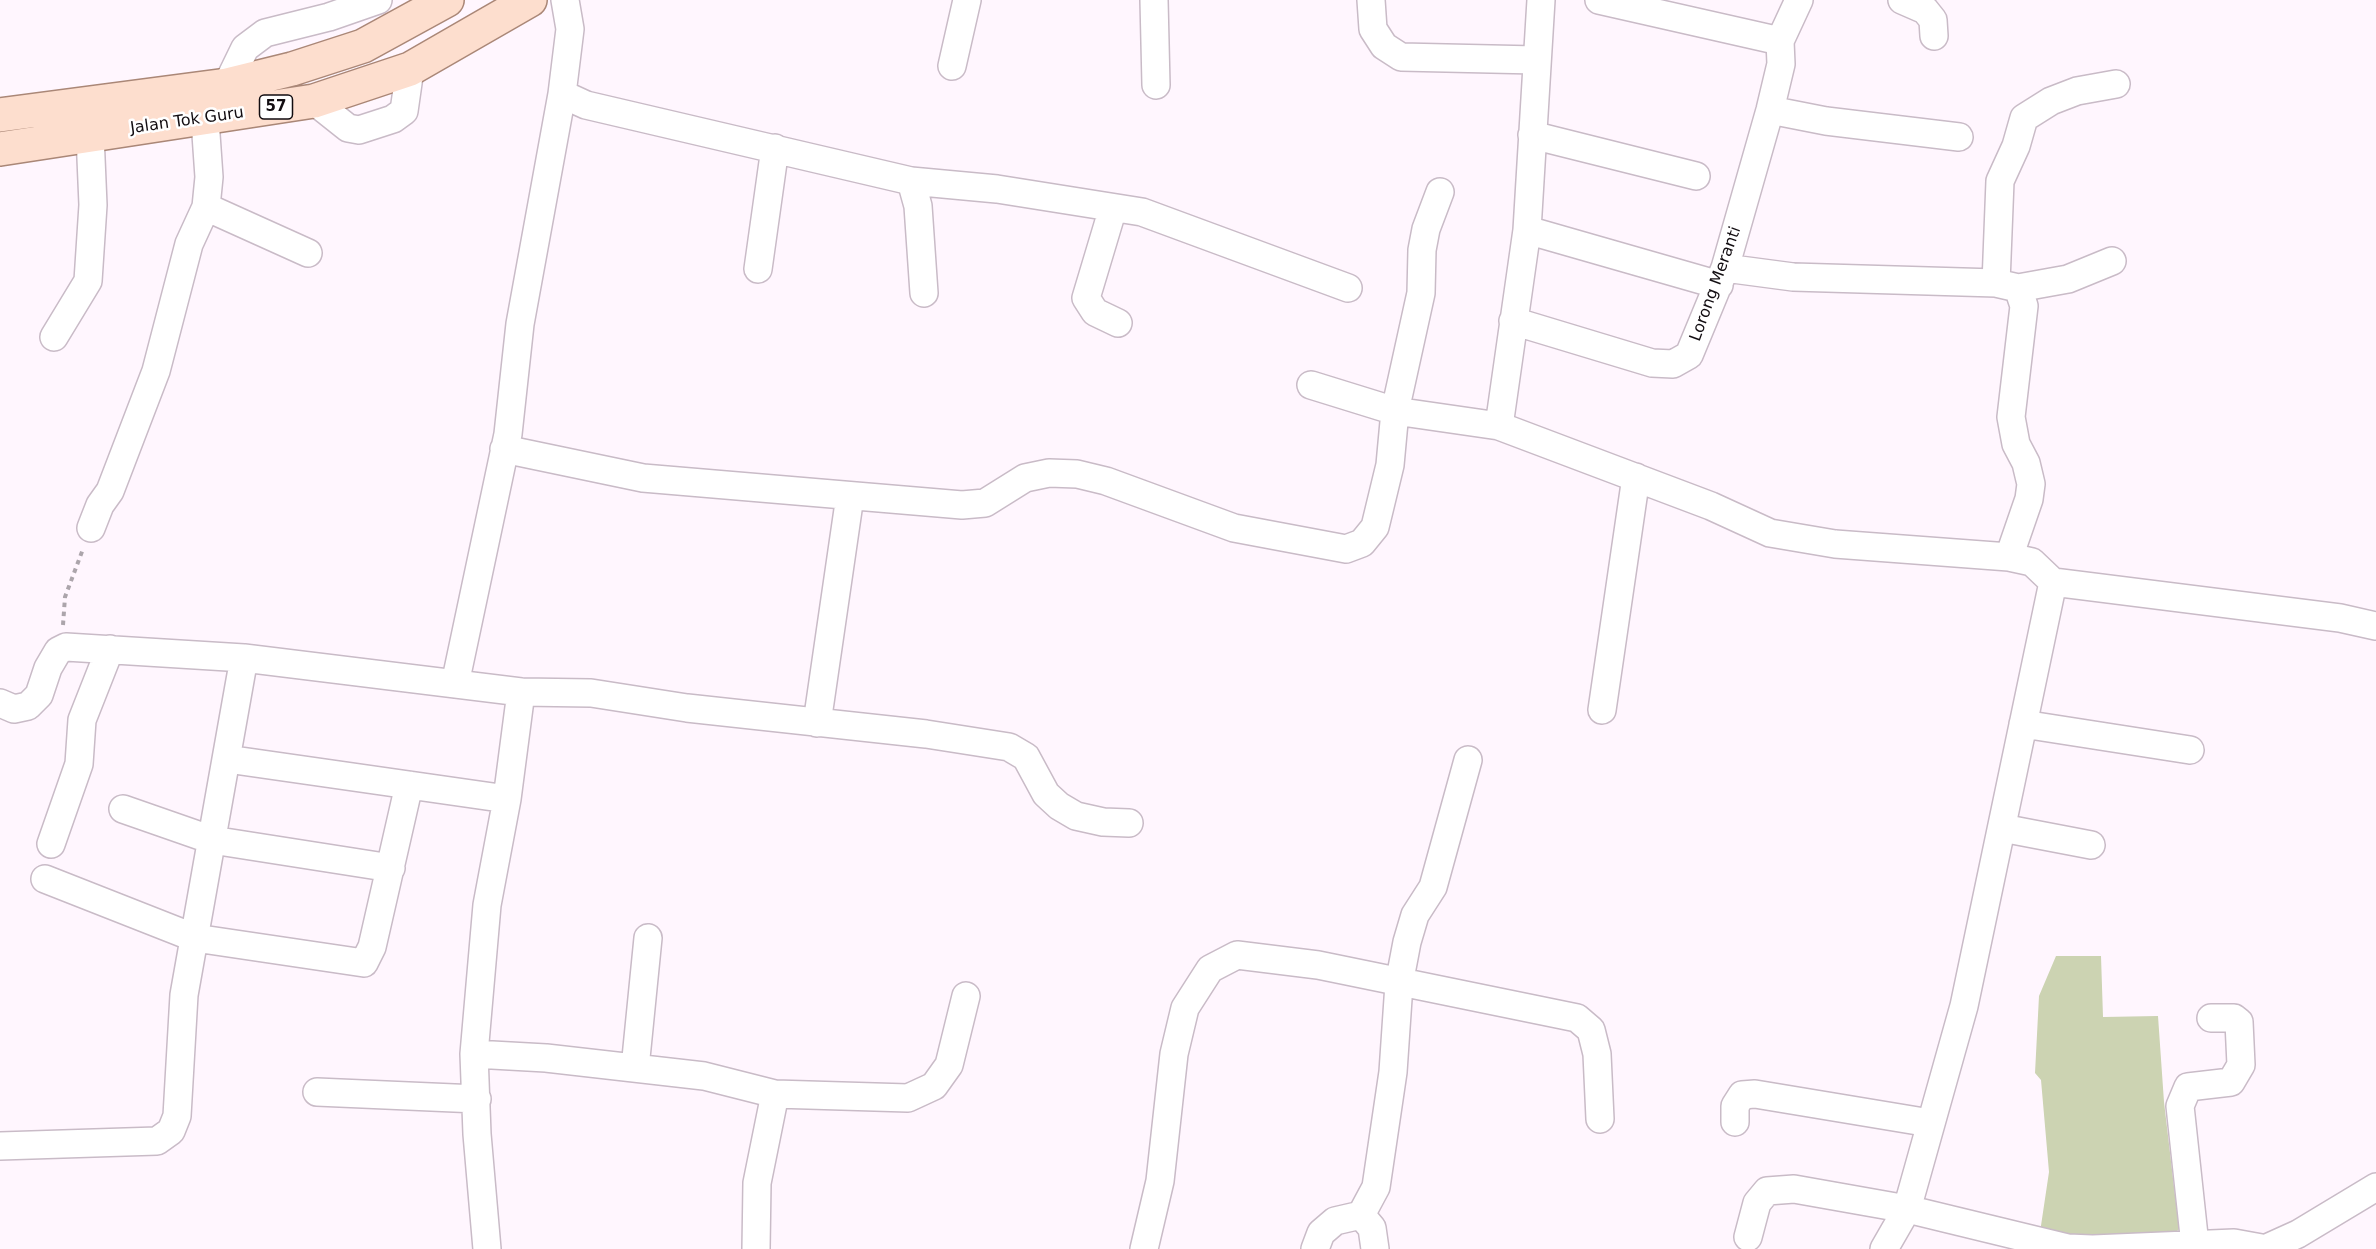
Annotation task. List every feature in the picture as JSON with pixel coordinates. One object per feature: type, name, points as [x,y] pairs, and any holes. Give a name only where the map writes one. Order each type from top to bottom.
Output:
[{"type":"main road","name":"Jalan Tok Guru","points":[[0,149],[205,120],[314,101],[410,69],[530,0]]},
{"type":"main road","name":"Jalan Tok Guru","points":[[0,115],[227,85],[292,69],[363,46],[426,5]]},
{"type":"street","points":[[227,85],[245,48],[266,33],[329,17],[378,0]]},
{"type":"street","points":[[454,684],[504,449],[520,324],[562,94],[570,29],[565,0]]},
{"type":"street","points":[[952,66],[967,0]]},
{"type":"street","points":[[1154,0],[1156,85]]},
{"type":"street","points":[[1371,0],[1373,29],[1383,45],[1401,57],[1536,60]]},
{"type":"street","points":[[1498,426],[1527,230],[1536,60],[1542,0]]},
{"type":"street","points":[[1599,0],[1780,41]]},
{"type":"street","name":"Lorong Meranti","points":[[1513,321],[1652,363],[1673,364],[1689,355],[1722,276],[1770,110],[1780,64],[1780,41],[1799,0]]},
{"type":"street","points":[[1902,0],[1925,10],[1933,20],[1934,36]]},
{"type":"street","points":[[2009,557],[2029,499],[2031,484],[2026,463],[2016,444],[2011,417],[2024,306],[2007,286],[2000,181],[2016,146],[2024,118],[2051,101],[2077,91],[2116,84]]},
{"type":"street","points":[[562,94],[586,105],[911,181],[997,189],[1142,212],[1348,288]]},
{"type":"street","points":[[1770,110],[1826,121],[1959,137]]},
{"type":"street","points":[[91,528],[100,505],[110,490],[156,371],[189,244],[206,207],[209,177],[205,120]]},
{"type":"street","points":[[54,337],[88,281],[93,205],[90,135]]},
{"type":"street","points":[[1532,135],[1696,176]]},
{"type":"street","points":[[758,269],[775,148]]},
{"type":"street","points":[[911,181],[918,206],[924,293]]},
{"type":"street","points":[[504,449],[642,478],[962,506],[985,503],[1025,478],[1049,473],[1077,474],[1106,481],[1234,528],[1346,549],[1362,543],[1375,527],[1390,465],[1395,411],[1420,293],[1422,250],[1426,229],[1440,192]]},
{"type":"street","points":[[206,207],[308,253]]},
{"type":"street","points":[[1113,208],[1086,298],[1095,312],[1118,323]]},
{"type":"street","points":[[1527,230],[1722,276],[2007,286],[2068,279],[2112,261]]},
{"type":"street","points":[[1311,385],[1395,411],[1498,426],[1712,506],[1770,533],[1835,544],[2009,557],[2032,562],[2053,582],[2340,618],[2376,626]]},
{"type":"street","points":[[1602,710],[1636,477]]},
{"type":"street","points":[[817,723],[850,496]]},
{"type":"street","points":[[1884,1249],[1907,1209],[1964,1006],[2053,582]]},
{"type":"street","points":[[0,702],[14,709],[28,706],[39,695],[48,668],[58,651],[66,647],[244,658],[521,692],[591,693],[817,723],[926,734],[1009,747],[1026,757],[1046,794],[1059,806],[1085,818],[1129,823]]},
{"type":"street","points":[[51,844],[78,764],[82,720],[110,648]]},
{"type":"street","points":[[0,1146],[157,1140],[171,1131],[177,1116],[180,1023],[244,658]]},
{"type":"street","points":[[488,1249],[477,1134],[474,1054],[487,905],[507,799],[521,692]]},
{"type":"street","points":[[2023,724],[2190,750]]},
{"type":"street","points":[[227,759],[507,799]]},
{"type":"street","points":[[1315,1249],[1321,1233],[1335,1221],[1361,1215],[1376,1187],[1394,1072],[1399,984],[1415,915],[1433,887],[1468,759]]},
{"type":"street","points":[[45,879],[195,938],[364,963],[372,947],[409,785]]},
{"type":"street","points":[[123,809],[212,840],[391,868]]},
{"type":"street","points":[[2002,828],[2091,844]]},
{"type":"street","points":[[635,1068],[648,938]]},
{"type":"street","points":[[1144,1249],[1160,1181],[1174,1054],[1185,1008],[1210,969],[1237,955],[1318,966],[1577,1018],[1591,1029],[1597,1054],[1600,1119]]},
{"type":"street","points":[[474,1054],[546,1058],[705,1077],[775,1094],[908,1098],[934,1086],[950,1065],[966,996]]},
{"type":"street","points":[[2195,1245],[2180,1106],[2188,1087],[2231,1082],[2241,1065],[2240,1022],[2234,1018],[2211,1018]]},
{"type":"street","points":[[317,1092],[477,1099]]},
{"type":"street","points":[[756,1249],[757,1183],[775,1094]]},
{"type":"street","points":[[1735,1122],[1735,1106],[1742,1095],[1755,1094],[1930,1123]]},
{"type":"street","points":[[1748,1237],[1757,1203],[1767,1191],[1779,1189],[1802,1190],[1907,1209],[2068,1248],[2234,1243],[2267,1248],[2298,1234],[2376,1187]]},
{"type":"street","points":[[1361,1215],[1372,1228],[1375,1249]]},
{"type":"path","points":[[66,647],[63,619],[65,597],[91,528]]},
{"type":"green space","points":[[2056,956],[2101,956],[2103,1017],[2158,1016],[2164,1102],[2179,1229],[2172,1237],[2039,1239],[2049,1172],[2041,1080],[2035,1073],[2039,996]]}]
